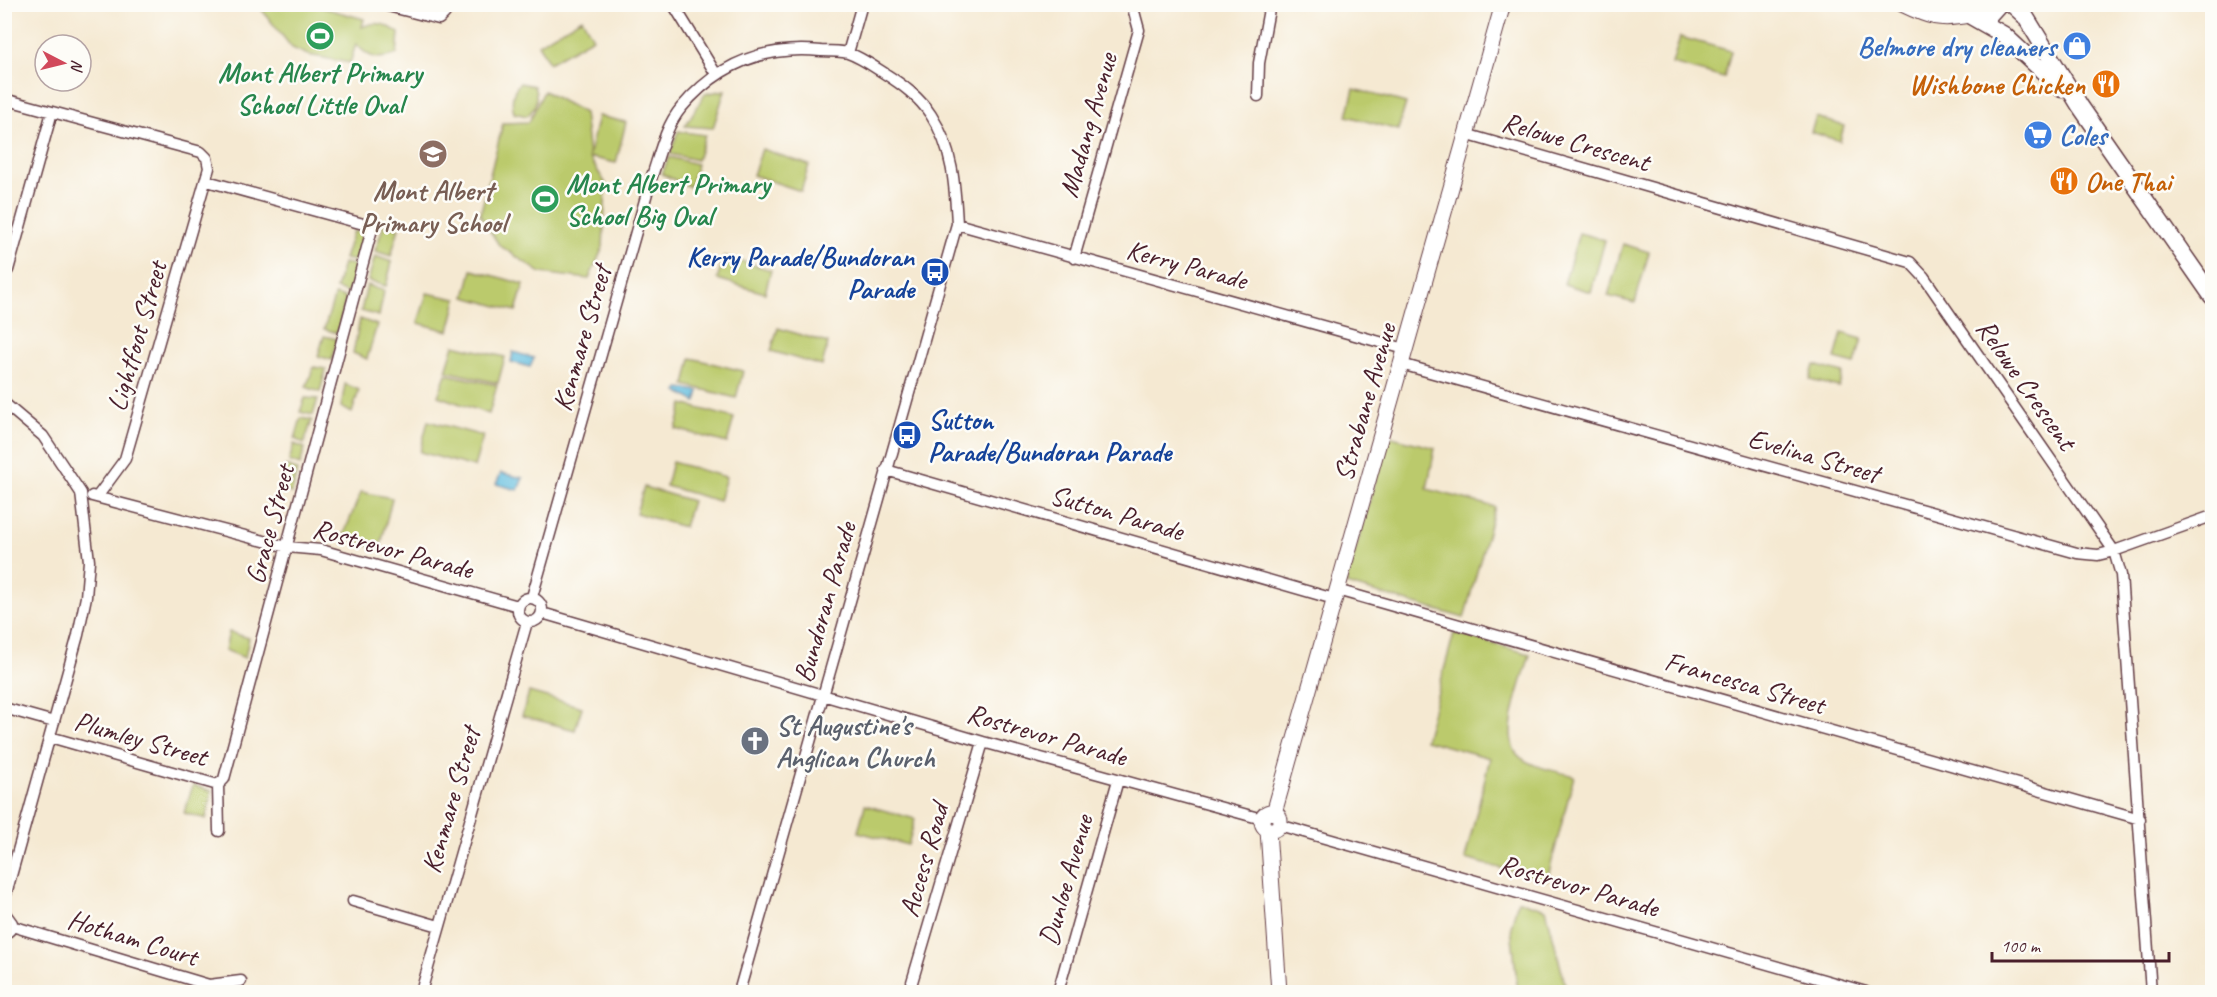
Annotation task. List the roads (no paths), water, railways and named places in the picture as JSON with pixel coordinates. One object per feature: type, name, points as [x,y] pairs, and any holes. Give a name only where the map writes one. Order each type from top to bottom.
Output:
[{"type":"main road","points":[[1968,12],[1989,15],[1999,4]]},
{"type":"main road","points":[[2012,4],[2025,10],[2080,106],[2212,296]]},
{"type":"main road","points":[[1968,12],[2009,40],[2080,106]]},
{"type":"street","points":[[380,4],[439,19],[445,13],[448,4]]},
{"type":"street","points":[[673,4],[716,74]]},
{"type":"street","points":[[848,53],[862,4]]},
{"type":"street","name":"Madang Avenue","points":[[1074,258],[1138,30],[1132,4]]},
{"type":"street","points":[[1258,96],[1259,63],[1270,4]]},
{"type":"street","name":"Strabane Avenue","points":[[1279,993],[1271,822],[1503,4]]},
{"type":"street","points":[[1902,4],[1930,17],[1944,19],[1968,12]]},
{"type":"street","name":"Kenmare Street","points":[[532,597],[651,179],[668,132],[679,110],[716,74],[764,52],[803,49],[848,53]]},
{"type":"street","name":"Bundoran Parade","points":[[739,993],[957,224],[956,185],[950,154],[931,116],[914,93],[848,53]]},
{"type":"street","points":[[4,99],[201,152],[207,158],[209,168],[207,181]]},
{"type":"street","points":[[8,270],[52,112]]},
{"type":"street","name":"Relowe Crescent","points":[[1465,134],[1910,262],[1930,287],[2114,551],[2121,575],[2151,993]]},
{"type":"street","name":"Grace Street","points":[[207,181],[367,225],[372,229],[224,779],[218,784],[219,831]]},
{"type":"street","name":"Lightfoot Street","points":[[97,497],[125,459],[207,181]]},
{"type":"street","name":"Kerry Parade","points":[[957,224],[1403,357]]},
{"type":"street","name":"Evelina Street","points":[[1403,357],[2077,553],[2098,555],[2114,551],[2212,516]]},
{"type":"street","points":[[4,403],[44,436],[81,493],[89,561],[86,597],[4,902]]},
{"type":"street","name":"Sutton Parade","points":[[886,470],[1336,594]]},
{"type":"street","name":"Rostrevor Parade","points":[[81,493],[287,547],[321,550],[518,606]]},
{"type":"street","name":"Francesca Street","points":[[1336,594],[2140,819]]},
{"type":"street","points":[[532,597],[540,602],[542,613],[536,620],[528,622],[519,615],[518,606],[523,599],[532,597]]},
{"type":"street","name":"Rostrevor Parade","points":[[542,613],[983,742],[1866,993]]},
{"type":"street","name":"Kenmare Street","points":[[421,993],[528,622]]},
{"type":"street","points":[[4,708],[54,722]]},
{"type":"street","name":"Plumley Street","points":[[50,737],[218,784]]},
{"type":"street","name":"Access Road","points":[[912,993],[912,982],[983,742]]},
{"type":"street","name":"Dunloe Avenue","points":[[1058,993],[1118,780]]},
{"type":"street","points":[[353,901],[439,926]]},
{"type":"street","points":[[4,912],[10,916],[12,926],[4,935]]},
{"type":"street","name":"Hotham Court","points":[[12,926],[209,985],[241,981]]},
{"type":"water","points":[[513,352],[534,358],[530,367],[511,362]]},
{"type":"water","points":[[680,388],[699,391],[696,402],[678,392]]},
{"type":"water","points":[[501,473],[523,478],[518,490],[496,484]]},
{"type":"place","name":"Mont Albert Primary School Little Oval","points":[[320,36]]},
{"type":"place","name":"Belmore dry cleaners","points":[[2077,46]]},
{"type":"place","name":"Wishbone Chicken","points":[[2106,84]]},
{"type":"place","name":"Coles","points":[[2038,135]]},
{"type":"place","name":"Mont Albert Primary School","points":[[433,154]]},
{"type":"place","name":"One Thai","points":[[2064,181]]},
{"type":"place","name":"Mont Albert Primary School Big Oval","points":[[545,199]]},
{"type":"place","name":"Kerry Parade/Bundoran Parade","points":[[935,272]]},
{"type":"place","name":"Sutton Parade/Bundoran Parade","points":[[907,435]]},
{"type":"place","name":"St Augustine's Anglican Church","points":[[755,741]]}]
